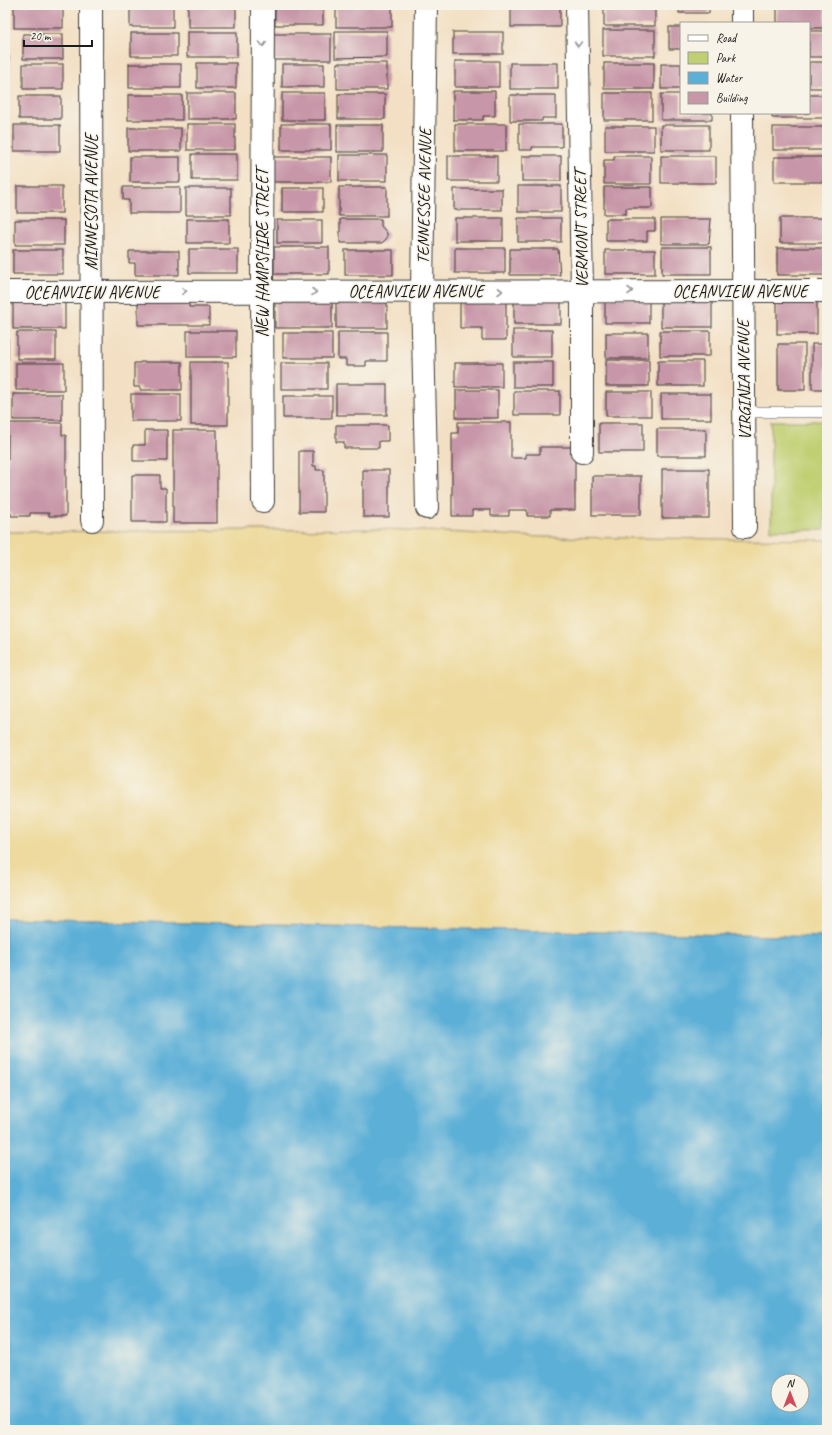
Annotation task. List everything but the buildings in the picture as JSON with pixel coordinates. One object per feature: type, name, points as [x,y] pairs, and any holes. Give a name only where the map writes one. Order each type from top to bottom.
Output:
[{"type":"street","name":"MINNESOTA AVENUE","points":[[91,5],[92,520]]},
{"type":"street","name":"NEW HAMPSHIRE STREET","points":[[263,5],[263,501]]},
{"type":"street","name":"TENNESSEE AVENUE","points":[[426,5],[422,291],[427,508]]},
{"type":"street","name":"VERMONT STREET","points":[[577,5],[582,291],[582,452]]},
{"type":"street","points":[[742,5],[742,22]]},
{"type":"street","name":"VIRGINIA AVENUE","points":[[742,114],[745,527]]},
{"type":"street","name":"OCEANVIEW AVENUE","points":[[5,292],[827,291]]},
{"type":"lane","points":[[744,412],[827,412]]},
{"type":"green space","points":[[771,421],[824,421],[824,530],[771,530]]},
{"type":"sand","points":[[386,529],[541,537],[827,540],[827,937],[5,919],[5,532]]},
{"type":"water","points":[[5,919],[827,937],[827,1430],[5,1430]]}]
